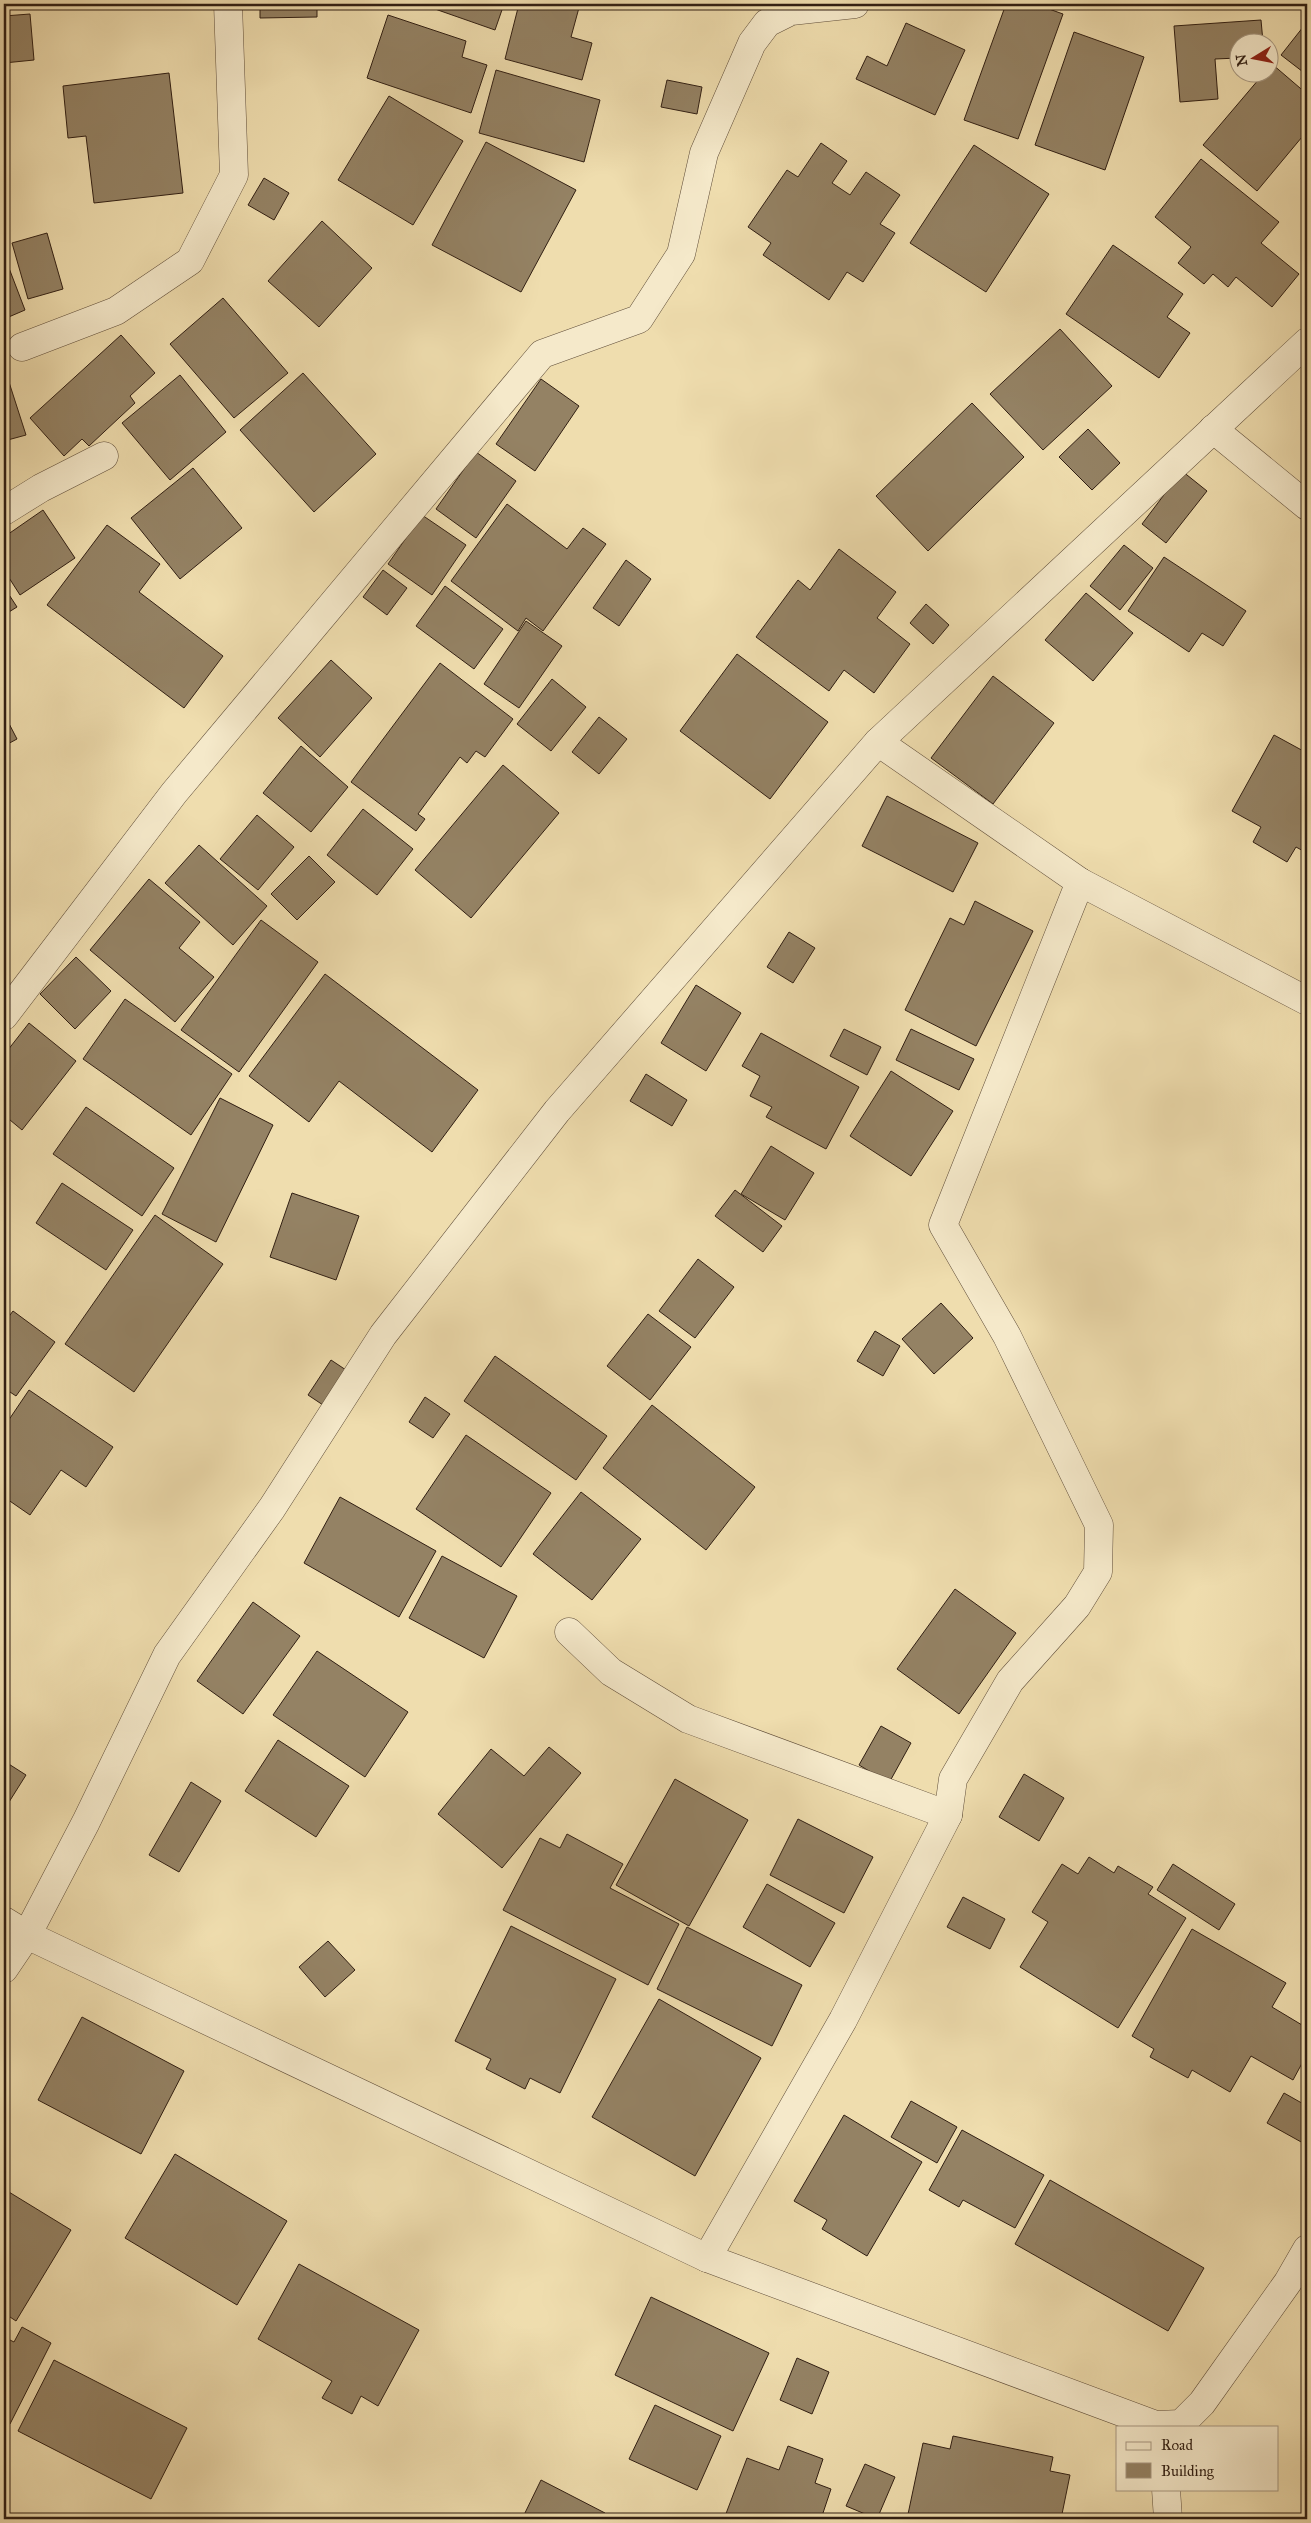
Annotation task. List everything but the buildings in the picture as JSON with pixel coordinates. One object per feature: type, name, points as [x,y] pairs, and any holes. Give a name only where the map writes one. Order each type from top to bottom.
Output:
[{"type":"street","points":[[22,347],[116,311],[190,261],[234,175],[228,4]]},
{"type":"street","points":[[4,1016],[174,793],[542,354],[639,319],[681,254],[704,153],[752,43],[769,13],[855,4]]},
{"type":"street","points":[[4,1969],[27,1935],[86,1822],[167,1655],[272,1508],[383,1335],[557,1111],[878,742],[1307,342]]},
{"type":"street","points":[[1213,429],[1307,506]]},
{"type":"street","points":[[4,511],[41,488],[104,456]]},
{"type":"street","points":[[878,742],[1080,882],[1307,1000]]},
{"type":"street","points":[[707,2258],[843,2020],[948,1815],[953,1779],[1010,1681],[1077,1606],[1098,1572],[1099,1526],[1007,1336],[943,1225],[1080,882]]},
{"type":"street","points":[[569,1632],[611,1672],[688,1719],[948,1815]]},
{"type":"street","points":[[4,1921],[27,1935],[707,2258],[1156,2425],[1181,2424],[1202,2403],[1288,2282],[1307,2249]]},
{"type":"street","points":[[1166,2490],[1168,2519]]}]
